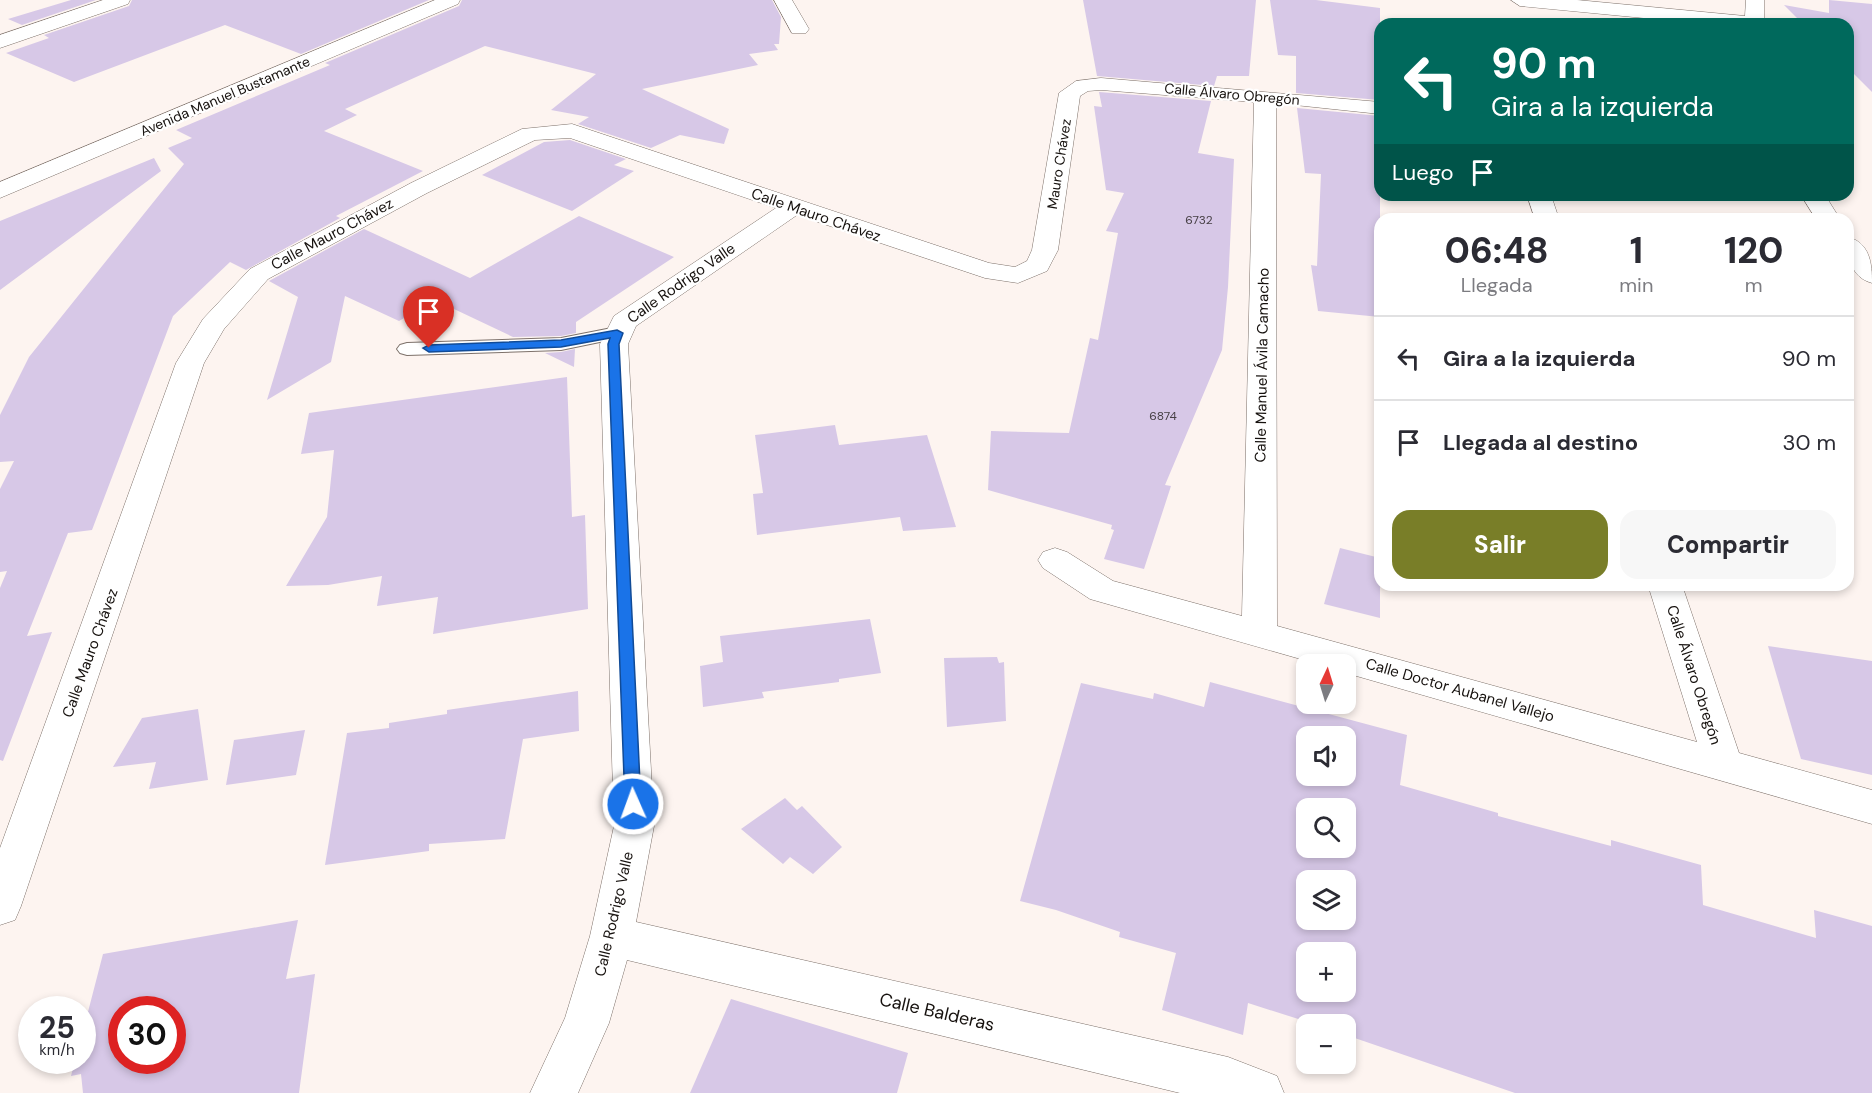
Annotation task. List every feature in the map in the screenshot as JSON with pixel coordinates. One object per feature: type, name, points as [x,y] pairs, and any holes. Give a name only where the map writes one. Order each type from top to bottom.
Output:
[{"type":"street","points":[[0,42],[121,0]]},
{"type":"street","name":"Avenida Manuel Bustamante","points":[[0,191],[451,0]]},
{"type":"street","points":[[783,0],[799,29]]},
{"type":"street","points":[[1520,0],[1696,18]]},
{"type":"street","points":[[1754,18],[1755,0]]},
{"type":"street","name":"Calle Álvaro Obregón","points":[[1083,85],[1101,84],[1265,96],[1374,107]]},
{"type":"street","name":"Mauro Chávez","points":[[1045,250],[1070,93],[1083,85]]},
{"type":"street","name":"Calle Manuel Ávila Camacho","points":[[1259,634],[1265,96]]},
{"type":"street","name":"Calle Mauro Chávez","points":[[0,906],[190,363],[213,325],[259,274],[429,183],[530,134],[552,131],[572,131],[985,270],[1018,275],[1038,266],[1045,250]]},
{"type":"street","name":"Calle Rodrigo Valle","points":[[554,1093],[586,1023],[612,936],[634,826],[614,344],[617,333],[624,322],[659,296],[793,207]]},
{"type":"street","points":[[1854,252],[1872,275]]},
{"type":"street","name":"Calle Doctor Aubanel Vallejo","points":[[1055,560],[1102,590],[1872,807]]},
{"type":"street","name":"Calle Álvaro Obregón","points":[[1667,591],[1724,764]]},
{"type":"street","name":"Calle Balderas","points":[[612,936],[1216,1078],[1260,1093]]},
{"type":"lane","points":[[407,349],[561,344],[617,333]]},
{"type":"building","points":[[71,0],[96,0],[22,25],[8,19]]},
{"type":"building","points":[[132,0],[429,0],[301,54],[225,25],[74,82],[6,53],[49,38],[44,35],[129,6]]},
{"type":"building","points":[[462,0],[772,0],[781,17],[779,44],[774,44],[778,50],[749,54],[758,65],[642,89],[729,129],[724,144],[680,135],[651,148],[578,124],[589,117],[551,110],[596,74],[485,46],[345,109],[357,115],[324,131],[423,171],[336,216],[340,218],[246,270],[230,262],[173,316],[92,530],[68,533],[27,636],[52,632],[3,761],[0,760],[0,588],[7,571],[0,572],[0,489],[14,461],[0,462],[0,415],[29,357],[184,164],[168,148],[192,138],[176,130],[330,65],[325,63],[459,6]]},
{"type":"building","points":[[1083,0],[1256,0],[1249,76],[1217,76],[1214,86],[1097,76]]},
{"type":"building","points":[[1270,0],[1316,0],[1380,8],[1380,18],[1374,18],[1374,100],[1296,93],[1296,56],[1278,55]]},
{"type":"building","points":[[1829,0],[1872,4],[1872,92],[1854,74],[1854,18],[1797,18],[1784,5],[1829,13]]},
{"type":"building","points":[[1099,92],[1211,101],[1198,153],[1234,159],[1228,287],[1222,350],[1165,485],[1171,486],[1144,569],[1104,559],[1114,530],[1111,529],[1112,525],[988,490],[991,431],[1069,433],[1090,338],[1098,340],[1118,233],[1106,231],[1124,193],[1106,190],[1094,106],[1102,107]]},
{"type":"building","points":[[1297,108],[1374,115],[1374,201],[1380,201],[1380,213],[1374,213],[1374,316],[1318,311],[1311,265],[1317,266],[1321,174],[1305,173]]},
{"type":"building","points":[[570,140],[626,159],[614,165],[634,171],[572,211],[482,175],[544,142]]},
{"type":"building","points":[[154,158],[161,171],[0,290],[0,221]]},
{"type":"building","points":[[579,216],[674,257],[576,322],[576,333],[561,336],[513,337],[435,300],[399,321],[345,296],[331,362],[267,400],[298,297],[269,281],[364,229],[470,278]]},
{"type":"building","points":[[575,349],[574,367],[545,353],[561,352]]},
{"type":"building","points":[[567,377],[572,517],[585,515],[588,609],[433,634],[438,597],[377,606],[382,576],[328,585],[286,586],[327,517],[334,450],[301,454],[309,413]]},
{"type":"building","points":[[835,425],[839,445],[927,435],[956,527],[903,531],[900,517],[757,535],[753,494],[763,493],[755,435]]},
{"type":"building","points":[[1340,548],[1374,556],[1374,591],[1380,591],[1380,618],[1324,604]]},
{"type":"building","points":[[870,619],[881,673],[839,679],[839,682],[762,692],[764,698],[703,707],[700,666],[723,662],[720,636]]},
{"type":"building","points":[[1768,646],[1872,661],[1872,775],[1801,759]]},
{"type":"building","points":[[997,657],[999,663],[1004,662],[1006,721],[947,727],[944,658]]},
{"type":"building","points":[[1210,682],[1296,705],[1296,714],[1329,714],[1407,735],[1400,785],[1498,813],[1498,816],[1611,846],[1611,840],[1701,865],[1703,905],[1816,938],[1814,910],[1872,926],[1872,1093],[1515,1093],[1356,1038],[1356,1014],[1296,1014],[1296,1018],[1248,1003],[1243,1035],[1162,1010],[1176,953],[1119,937],[1120,932],[1056,910],[1020,901],[1081,683],[1153,699],[1154,693],[1204,707]]},
{"type":"building","points":[[578,691],[579,731],[523,739],[505,839],[429,844],[429,851],[325,865],[347,733],[389,728],[389,723],[447,714],[447,710]]},
{"type":"building","points":[[198,709],[208,780],[149,789],[156,762],[113,767],[142,718]]},
{"type":"building","points":[[305,730],[296,775],[226,785],[234,740]]},
{"type":"building","points":[[785,798],[797,810],[802,806],[842,847],[813,874],[790,857],[783,864],[741,829]]},
{"type":"building","points":[[298,920],[286,979],[315,974],[299,1093],[83,1093],[81,1074],[96,1074],[96,996],[92,996],[103,954]]},
{"type":"building","points":[[731,999],[908,1053],[897,1093],[690,1093]]},
{"type":"route","points":[[429,348],[561,344],[617,333],[614,344],[633,804]]}]
